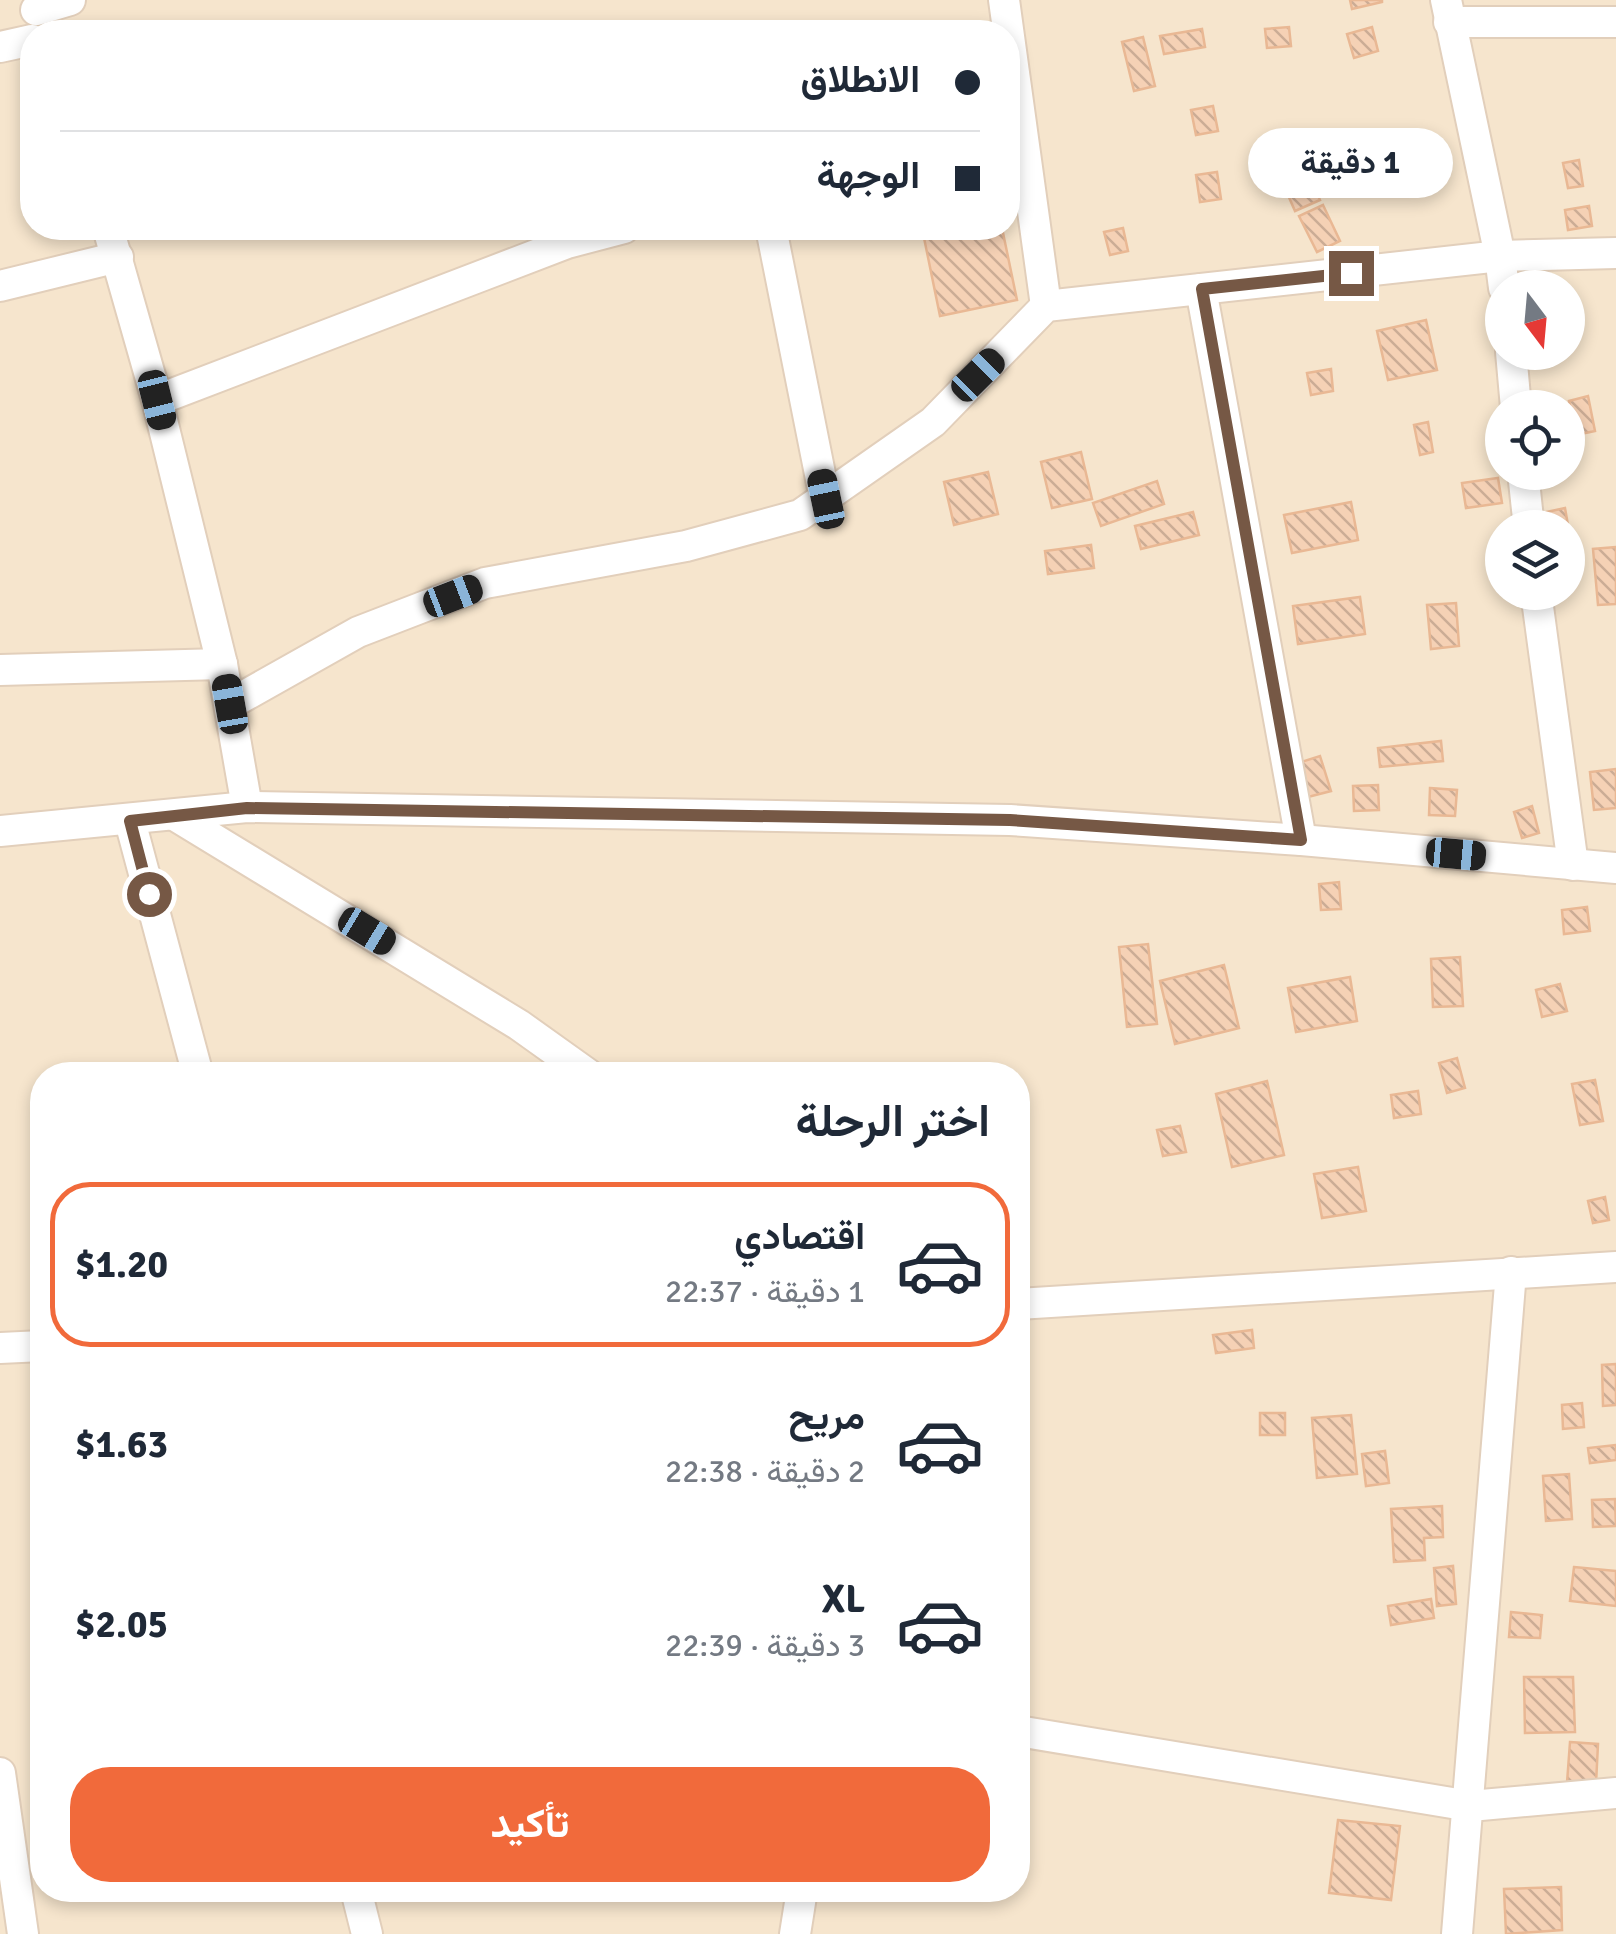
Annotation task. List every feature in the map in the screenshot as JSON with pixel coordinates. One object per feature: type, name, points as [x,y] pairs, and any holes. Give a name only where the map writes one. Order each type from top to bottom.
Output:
[{"type":"street","points":[[38,20],[70,0]]},
{"type":"street","points":[[1502,270],[1448,11],[1616,22]]},
{"type":"street","points":[[1020,151],[1046,306]]},
{"type":"street","points":[[112,240],[157,400],[222,664],[247,808]]},
{"type":"street","points":[[157,400],[575,240]]},
{"type":"street","points":[[772,240],[826,499]]},
{"type":"street","points":[[230,704],[358,632],[485,583],[686,546],[800,515],[933,422],[1046,306],[1500,256],[1616,253]]},
{"type":"street","points":[[0,286],[118,257]]},
{"type":"street","points":[[1202,289],[1301,840]]},
{"type":"street","points":[[1539,610],[1574,864]]},
{"type":"street","points":[[0,670],[222,664]]},
{"type":"street","points":[[0,831],[247,808],[1010,820],[1301,840],[1616,868]]},
{"type":"street","points":[[176,816],[504,1016],[570,1062]]},
{"type":"street","points":[[130,821],[195,1062]]},
{"type":"street","points":[[1030,1303],[1616,1266]]},
{"type":"street","points":[[1457,1934],[1511,1272]]},
{"type":"street","points":[[0,1348],[30,1347]]},
{"type":"street","points":[[1030,1733],[1470,1806],[1616,1792]]},
{"type":"street","points":[[0,1773],[23,1934]]},
{"type":"street","points":[[359,1902],[367,1934]]},
{"type":"shaded area","points":[[0,0],[1616,0],[1616,1934],[0,1934]]},
{"type":"building","points":[[1350,0],[1382,0],[1382,2],[1352,9]]},
{"type":"building","points":[[1289,27],[1291,46],[1267,48],[1265,29]]},
{"type":"building","points":[[1372,27],[1378,51],[1354,58],[1347,34]]},
{"type":"building","points":[[1202,29],[1205,47],[1164,54],[1160,36]]},
{"type":"building","points":[[1143,37],[1155,86],[1134,91],[1122,42]]},
{"type":"building","points":[[1213,106],[1218,131],[1196,135],[1191,110]]},
{"type":"building","points":[[1303,159],[1320,200],[1295,211],[1277,170]]},
{"type":"building","points":[[1579,160],[1583,186],[1568,188],[1563,163]]},
{"type":"building","points":[[1217,172],[1221,199],[1200,202],[1196,175]]},
{"type":"building","points":[[1323,205],[1340,241],[1317,252],[1299,216]]},
{"type":"building","points":[[1589,206],[1592,226],[1568,230],[1565,210]]},
{"type":"building","points":[[1123,228],[1128,251],[1110,255],[1104,232]]},
{"type":"building","points":[[924,240],[1004,240],[1017,300],[940,316]]},
{"type":"building","points":[[1426,320],[1437,370],[1388,380],[1377,331]]},
{"type":"building","points":[[1331,369],[1333,391],[1311,395],[1307,373]]},
{"type":"building","points":[[1588,396],[1595,431],[1585,433]]},
{"type":"building","points":[[1428,422],[1433,452],[1420,455],[1414,425]]},
{"type":"building","points":[[1081,452],[1092,499],[1052,508],[1041,462]]},
{"type":"building","points":[[988,472],[998,514],[954,525],[944,482]]},
{"type":"building","points":[[1485,480],[1485,490],[1500,490],[1502,503],[1466,508],[1462,483]]},
{"type":"building","points":[[1157,481],[1164,504],[1101,526],[1093,503]]},
{"type":"building","points":[[1351,502],[1358,540],[1292,553],[1284,515]]},
{"type":"building","points":[[1193,512],[1199,535],[1141,549],[1135,526]]},
{"type":"building","points":[[1091,545],[1094,568],[1048,574],[1045,551]]},
{"type":"building","points":[[1616,547],[1616,604],[1598,605],[1593,549]]},
{"type":"building","points":[[1360,597],[1365,634],[1298,644],[1293,606]]},
{"type":"building","points":[[1456,603],[1459,646],[1431,649],[1427,605]]},
{"type":"building","points":[[1441,741],[1443,761],[1380,767],[1378,748]]},
{"type":"building","points":[[1320,756],[1331,791],[1308,797],[1298,763]]},
{"type":"building","points":[[1616,769],[1616,808],[1594,810],[1590,772]]},
{"type":"building","points":[[1378,785],[1379,810],[1354,811],[1353,786]]},
{"type":"building","points":[[1430,788],[1457,790],[1455,816],[1429,815]]},
{"type":"building","points":[[1532,806],[1539,833],[1522,838],[1514,812]]},
{"type":"building","points":[[1339,882],[1341,909],[1321,910],[1319,884]]},
{"type":"building","points":[[1587,907],[1590,931],[1564,934],[1562,910]]},
{"type":"building","points":[[1148,944],[1157,1024],[1127,1027],[1119,947]]},
{"type":"building","points":[[1460,957],[1463,1006],[1433,1007],[1431,959]]},
{"type":"building","points":[[1224,965],[1239,1028],[1175,1044],[1160,981]]},
{"type":"building","points":[[1350,977],[1357,1021],[1296,1032],[1288,988]]},
{"type":"building","points":[[1560,984],[1567,1011],[1542,1017],[1536,990]]},
{"type":"building","points":[[1457,1058],[1465,1088],[1447,1093],[1439,1063]]},
{"type":"building","points":[[1595,1080],[1603,1121],[1580,1125],[1572,1084]]},
{"type":"building","points":[[1267,1081],[1284,1155],[1232,1167],[1216,1094]]},
{"type":"building","points":[[1418,1091],[1421,1114],[1394,1118],[1391,1095]]},
{"type":"building","points":[[1180,1126],[1186,1152],[1163,1156],[1157,1130]]},
{"type":"building","points":[[1358,1167],[1366,1211],[1322,1218],[1314,1174]]},
{"type":"building","points":[[1605,1197],[1609,1220],[1593,1223],[1588,1201]]},
{"type":"building","points":[[1252,1330],[1254,1348],[1216,1353],[1213,1335]]},
{"type":"building","points":[[1616,1364],[1616,1405],[1603,1406],[1602,1365]]},
{"type":"building","points":[[1582,1403],[1584,1427],[1563,1429],[1562,1405]]},
{"type":"building","points":[[1260,1413],[1285,1413],[1285,1435],[1260,1435]]},
{"type":"building","points":[[1351,1415],[1357,1474],[1317,1478],[1312,1418]]},
{"type":"building","points":[[1616,1445],[1616,1460],[1590,1463],[1588,1448]]},
{"type":"building","points":[[1385,1451],[1389,1483],[1366,1486],[1362,1454]]},
{"type":"building","points":[[1569,1474],[1572,1519],[1546,1521],[1543,1476]]},
{"type":"building","points":[[1615,1499],[1616,1526],[1593,1527],[1592,1500]]},
{"type":"building","points":[[1442,1506],[1443,1537],[1424,1538],[1425,1560],[1394,1562],[1391,1509]]},
{"type":"building","points":[[1453,1566],[1456,1604],[1437,1606],[1434,1568]]},
{"type":"building","points":[[1574,1567],[1616,1571],[1616,1606],[1570,1601]]},
{"type":"building","points":[[1431,1599],[1434,1618],[1391,1625],[1388,1606]]},
{"type":"building","points":[[1511,1612],[1542,1615],[1540,1638],[1509,1637]]},
{"type":"building","points":[[1524,1677],[1573,1677],[1575,1732],[1525,1733]]},
{"type":"building","points":[[1570,1742],[1598,1744],[1596,1784],[1567,1783]]},
{"type":"building","points":[[1338,1820],[1400,1826],[1391,1900],[1329,1893]]},
{"type":"building","points":[[1561,1887],[1562,1930],[1506,1934],[1504,1889]]},
{"type":"route","points":[[149,894],[130,821],[247,808],[1010,820],[1301,840],[1202,289],[1351,273]]}]
